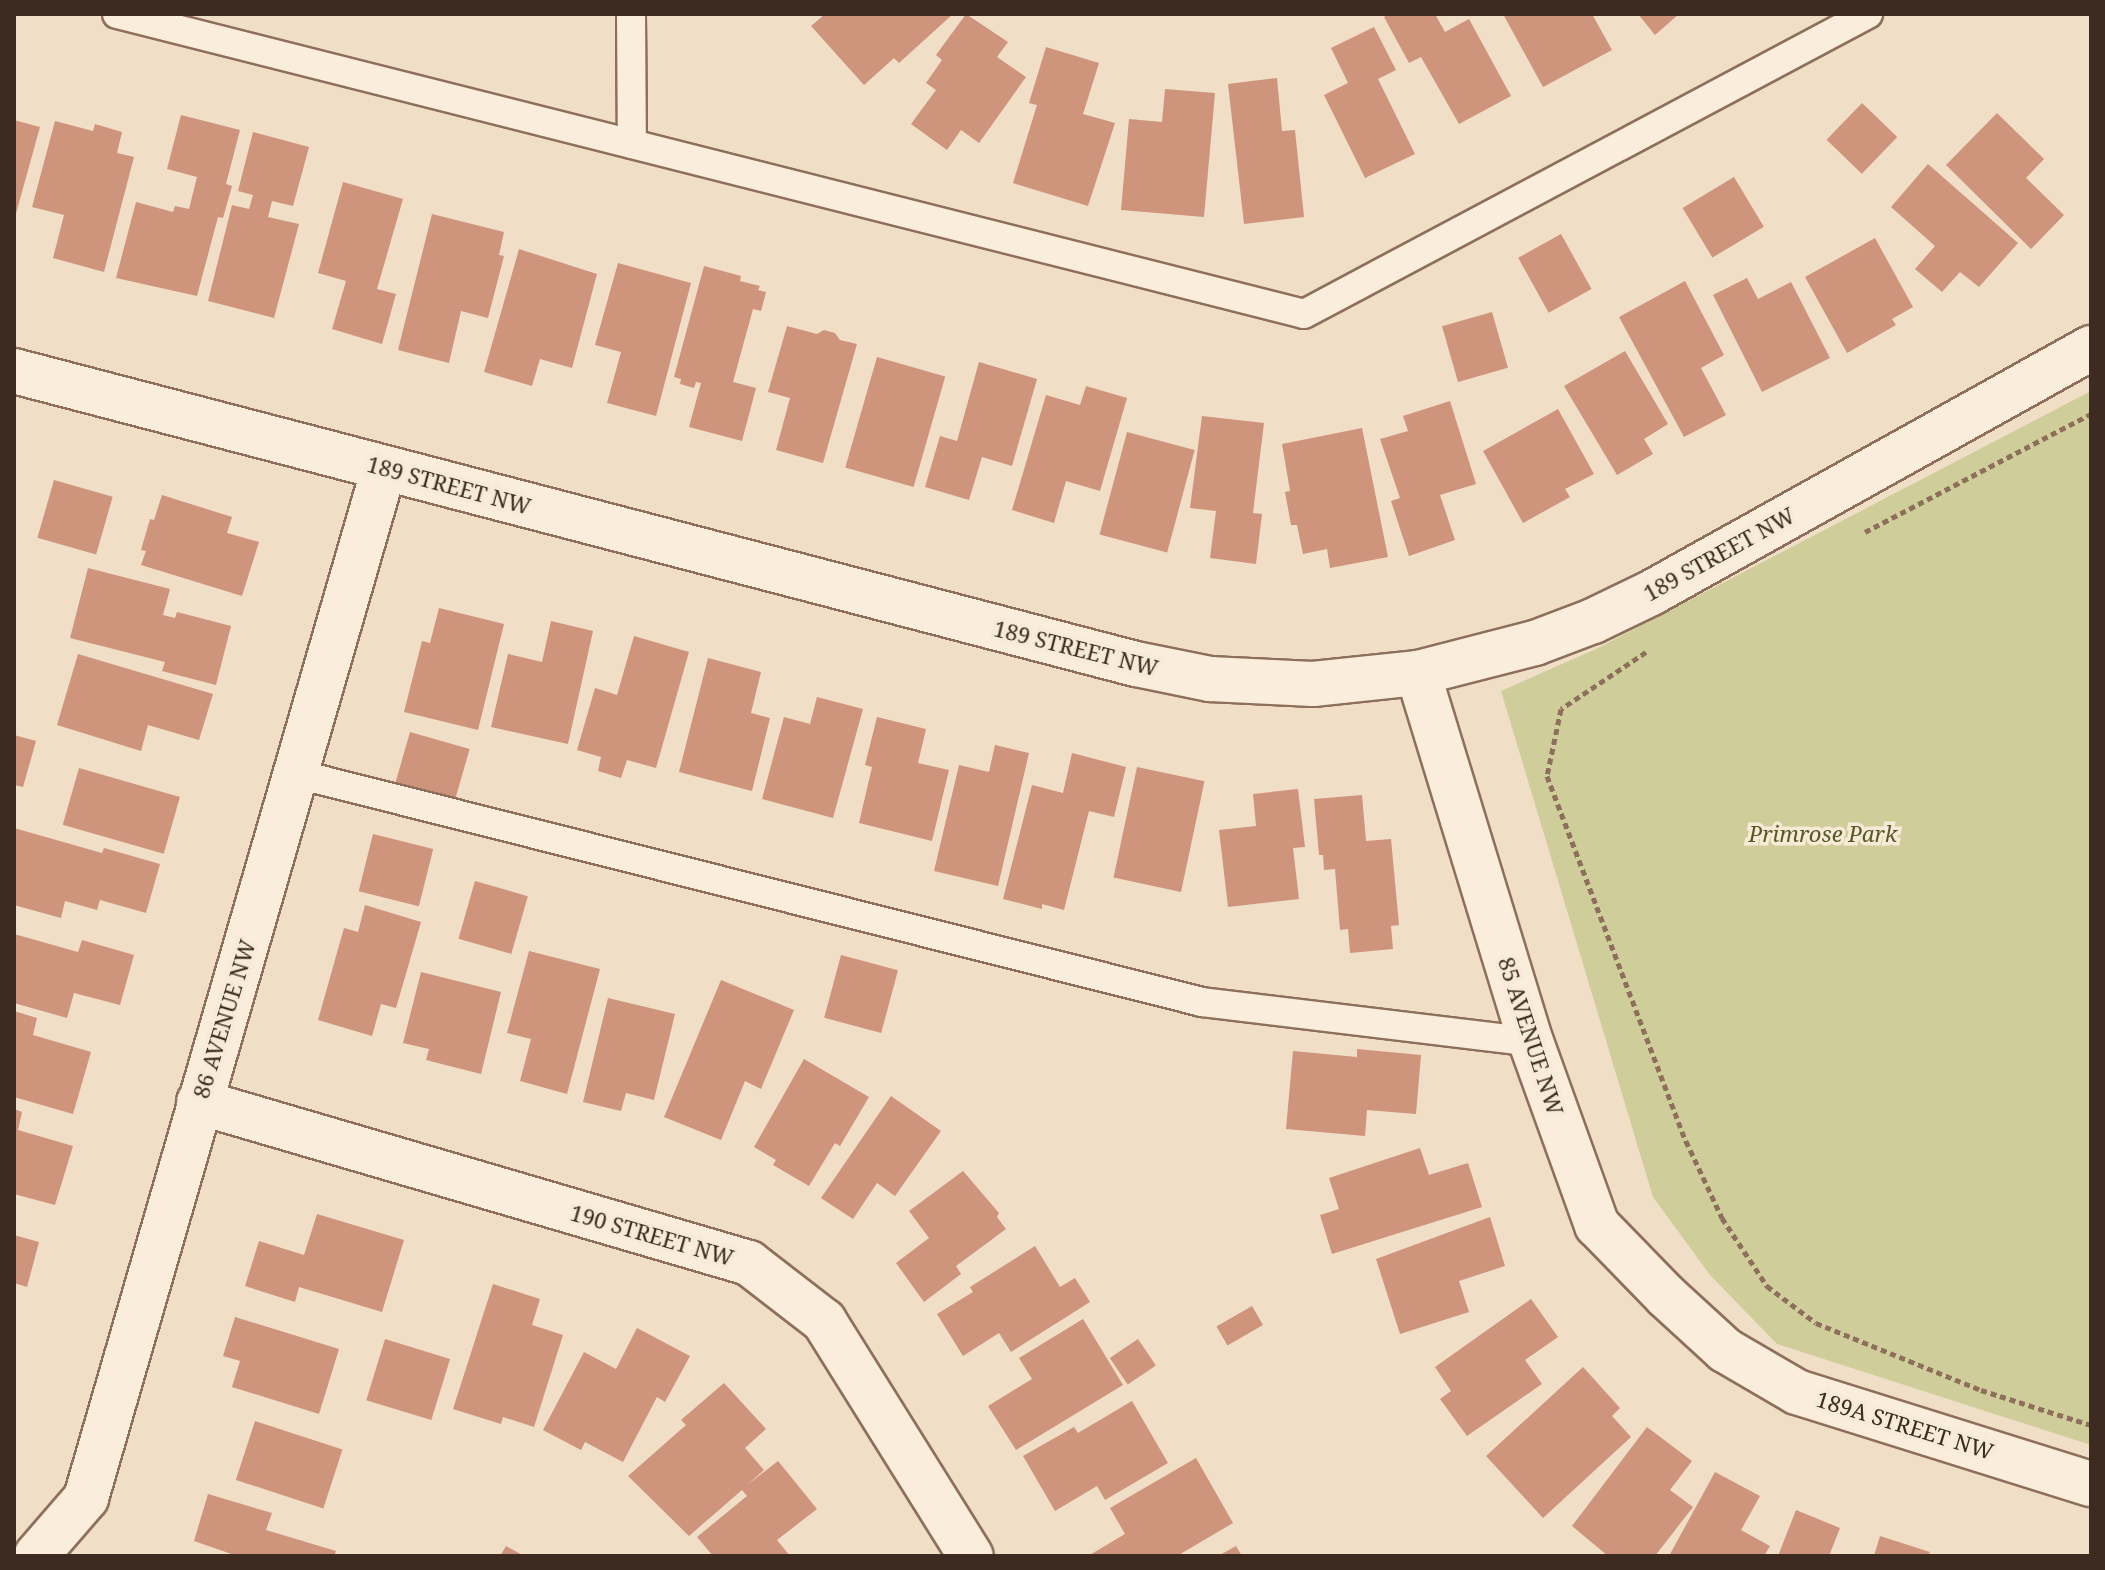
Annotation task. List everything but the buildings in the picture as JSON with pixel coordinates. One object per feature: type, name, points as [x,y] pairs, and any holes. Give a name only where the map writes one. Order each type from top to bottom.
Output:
[{"type":"street","name":"189 STREET NW","points":[[14,371],[1172,672],[1210,679],[1313,684],[1418,673],[1535,643],[1651,593],[2091,348]]},
{"type":"street","name":"86 AVENUE NW","points":[[36,1556],[86,1498],[384,468]]},
{"type":"street","name":"85 AVENUE NW","points":[[1418,673],[1531,1042],[1597,1225],[1666,1296],[1725,1350]]},
{"type":"street","name":"190 STREET NW","points":[[199,1102],[749,1263],[824,1321],[971,1556]]},
{"type":"street","name":"189A STREET NW","points":[[1725,1350],[1797,1392],[2091,1484]]},
{"type":"street","points":[[14,1552],[28,1556]]},
{"type":"lane","points":[[117,14],[1304,314],[1868,14]]},
{"type":"lane","points":[[631,14],[632,144]]},
{"type":"lane","points":[[297,774],[1202,1002],[1531,1042]]},
{"type":"path","points":[[1853,539],[2091,414]]},
{"type":"path","points":[[1647,651],[1561,709],[1547,776],[1686,1141],[1722,1218],[1767,1286],[1816,1323],[1981,1390],[2091,1425]]},
{"type":"green space","name":"Primrose Park","points":[[2091,391],[2091,1445],[1777,1344],[1710,1275],[1653,1197],[1501,691],[1596,649]]}]
